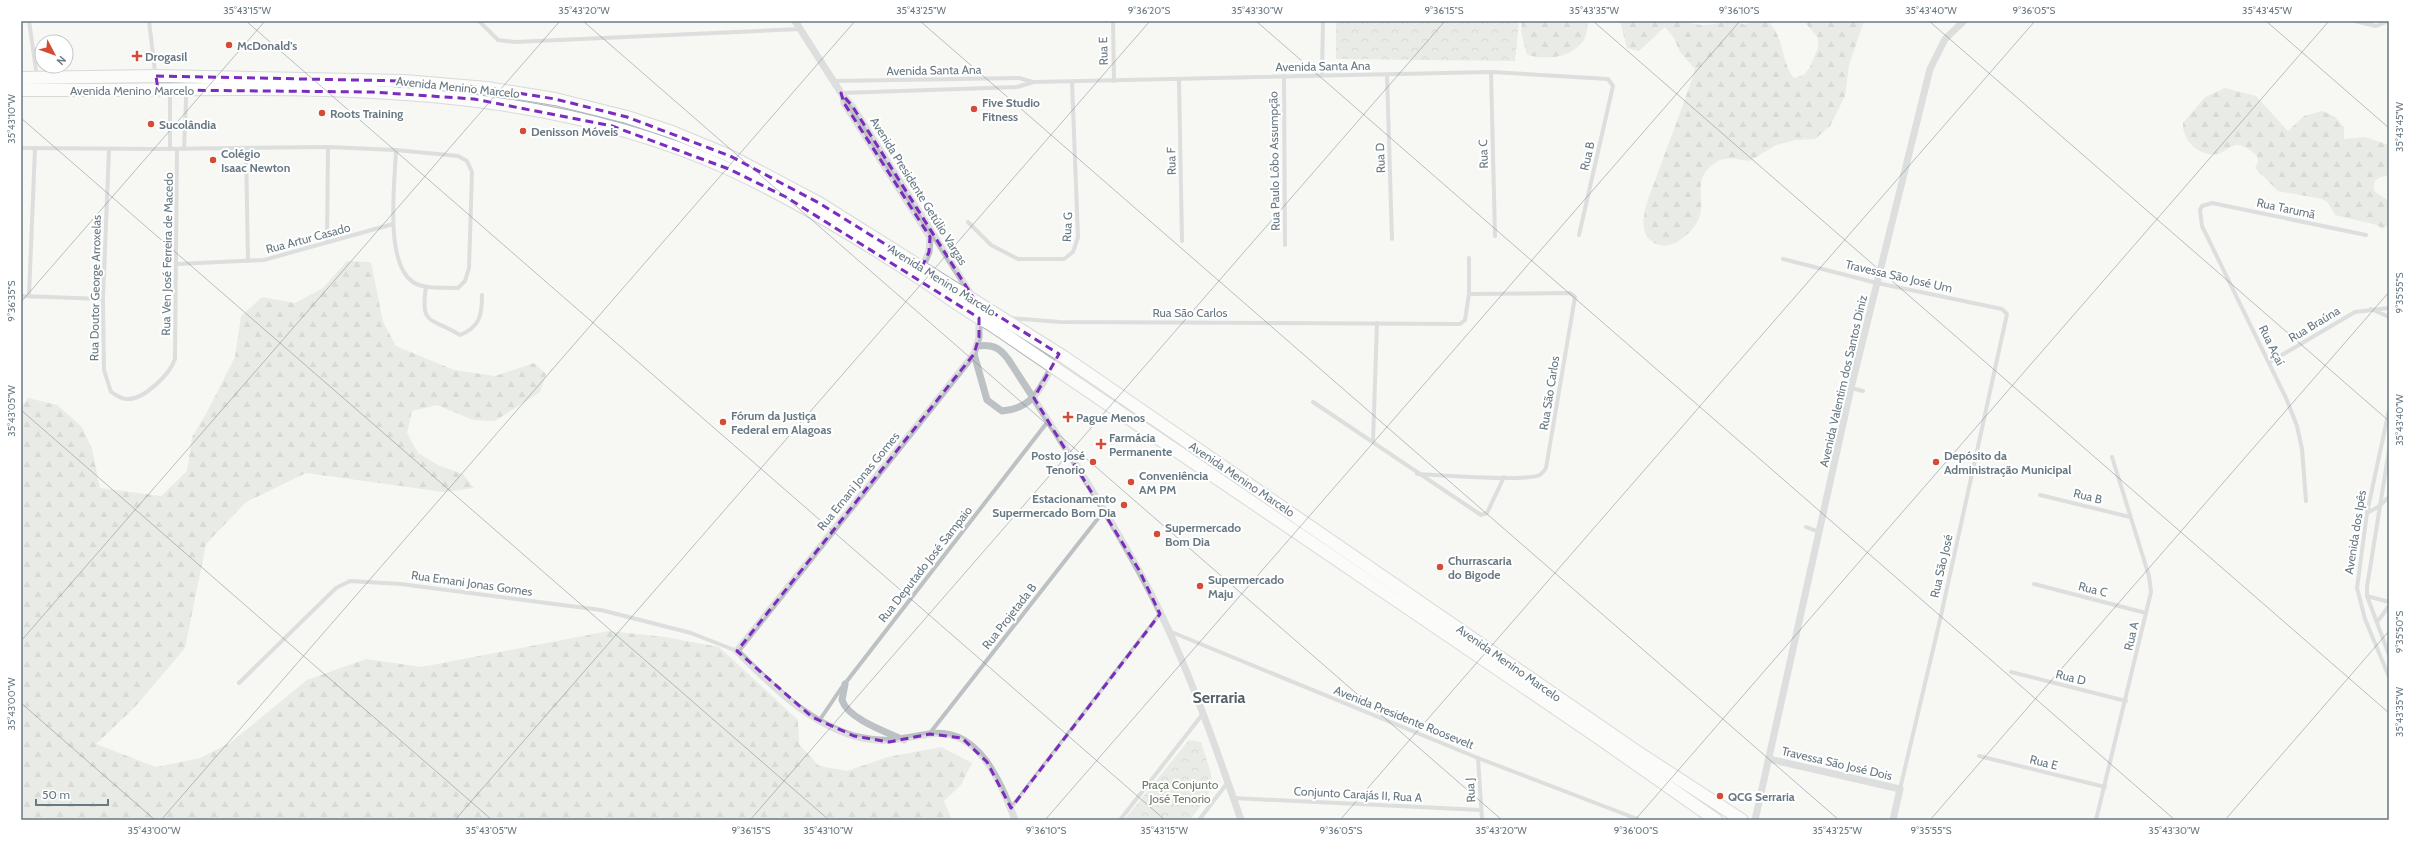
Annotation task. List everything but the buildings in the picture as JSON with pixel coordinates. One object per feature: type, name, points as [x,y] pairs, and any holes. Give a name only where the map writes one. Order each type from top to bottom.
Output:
[{"type":"main road","name":"Avenida Menino Marcelo","points":[[21,78],[38,79],[156,76],[404,81],[488,88],[555,99],[627,117],[672,132],[730,156],[819,203],[921,273],[979,318],[1052,366],[1596,736],[1716,820]]},
{"type":"main road","name":"Avenida Menino Marcelo","points":[[21,90],[372,92],[474,99],[551,111],[612,126],[668,144],[728,169],[786,198],[1003,318],[1059,354],[1636,751],[1742,820]]},
{"type":"street","points":[[28,21],[38,79]]},
{"type":"street","points":[[149,21],[158,90]]},
{"type":"street","points":[[479,21],[498,40],[515,42],[800,29]]},
{"type":"street","name":"Avenida Presidente Getúlio Vargas","points":[[795,21],[841,93],[853,107],[976,302]]},
{"type":"street","name":"Rua E","points":[[1113,21],[1114,81]]},
{"type":"street","points":[[1322,21],[1322,74]]},
{"type":"street","name":"Avenida Valentim dos Santos Diniz","points":[[1755,820],[1851,388],[1930,68],[1945,39],[1964,21]]},
{"type":"street","points":[[2355,21],[2376,26],[2389,21]]},
{"type":"street","name":"Avenida Santa Ana","points":[[834,81],[1019,78],[1034,82],[1179,81],[1322,74],[1387,75],[1491,72],[1608,79],[1611,82]]},
{"type":"street","name":"Rua C","points":[[1491,72],[1495,236]]},
{"type":"street","name":"Rua D","points":[[1387,75],[1392,239]]},
{"type":"street","name":"Rua Paulo Lôbo Assumpção","points":[[1284,76],[1285,245]]},
{"type":"street","points":[[184,149],[185,90],[187,77]]},
{"type":"street","name":"Rua F","points":[[1179,81],[1182,241]]},
{"type":"street","name":"Avenida Santa Ana","points":[[841,93],[1017,87],[1034,82]]},
{"type":"street","name":"Rua G","points":[[968,222],[991,245],[1018,259],[1064,260],[1073,252],[1078,237],[1072,82]]},
{"type":"street","name":"Rua B","points":[[1579,235],[1613,86],[1611,82]]},
{"type":"street","points":[[170,90],[170,149]]},
{"type":"street","name":"Avenida Presidente Getúlio Vargas","points":[[841,93],[844,103],[930,237],[929,252],[921,273]]},
{"type":"street","points":[[327,241],[328,147]]},
{"type":"street","points":[[21,148],[246,149],[328,147],[396,150],[458,156],[468,161],[472,172],[469,268],[466,281],[458,288],[426,287],[414,283],[407,277],[401,265],[393,224],[396,150]]},
{"type":"street","points":[[29,296],[36,148]]},
{"type":"street","name":"Rua Doutor George Arroxelas","points":[[109,149],[103,299],[104,370],[111,392],[126,399],[135,398],[165,376],[175,359]]},
{"type":"street","name":"Rua Ven José Ferreira de Macedo","points":[[175,359],[178,264],[178,149]]},
{"type":"street","points":[[246,149],[248,262]]},
{"type":"street","name":"Rua Tarumã","points":[[2202,206],[2212,203],[2366,235]]},
{"type":"street","name":"Rua Açaí","points":[[2202,206],[2199,216],[2202,226],[2270,362],[2297,426],[2302,449],[2306,501]]},
{"type":"street","name":"Rua Artur Casado","points":[[178,264],[248,262],[281,256],[327,241],[393,224]]},
{"type":"street","points":[[1469,258],[1469,294]]},
{"type":"street","name":"Travessa São José Um","points":[[1783,259],[1878,283],[2002,309],[2008,316]]},
{"type":"street","points":[[426,287],[424,310],[428,319],[460,334],[471,330],[478,321],[482,309],[482,295]]},
{"type":"street","name":"Rua São Carlos","points":[[1003,318],[1060,322],[1464,323],[1469,294],[1570,293],[1575,297],[1546,468],[1536,476],[1504,478],[1417,474]]},
{"type":"street","points":[[21,296],[103,299]]},
{"type":"street","name":"Rua Braúna","points":[[2270,362],[2332,324],[2355,312],[2370,309],[2389,308]]},
{"type":"street","points":[[2370,309],[2389,317]]},
{"type":"street","name":"Rua São José","points":[[1893,820],[2008,316]]},
{"type":"street","name":"Rua Ernani Jonas Gomes","points":[[737,651],[974,354],[977,346],[979,318]]},
{"type":"street","points":[[1373,441],[1377,323]]},
{"type":"street","points":[[977,346],[992,345],[1001,350],[1048,420],[1139,570],[1168,631],[1228,782],[1241,820]]},
{"type":"street","points":[[974,354],[987,400],[996,409],[1002,411],[1019,408],[1034,398],[1059,354]]},
{"type":"street","points":[[1851,388],[1862,390]]},
{"type":"street","points":[[1313,402],[1373,441],[1417,474],[1484,516],[1487,513],[1504,478]]},
{"type":"street","name":"Avenida dos Ipês","points":[[2389,410],[2368,513],[2357,588],[2364,619],[2389,677]]},
{"type":"street","name":"Rua Deputado José Sampaio","points":[[819,721],[845,684],[1048,420]]},
{"type":"street","points":[[2380,450],[2388,457]]},
{"type":"street","name":"Avenida dos Ipês","points":[[2389,450],[2368,570],[2367,596],[2389,655]]},
{"type":"street","name":"Rua A","points":[[2096,820],[2126,701],[2150,592],[2149,576],[2112,457]]},
{"type":"street","name":"Rua B","points":[[2040,494],[2130,517]]},
{"type":"street","points":[[2368,513],[2378,507],[2389,497]]},
{"type":"street","name":"Rua Projetada B","points":[[930,734],[1104,512]]},
{"type":"street","points":[[1806,527],[1820,532]]},
{"type":"street","name":"Rua Emani Jonas Gomes","points":[[239,683],[336,588],[350,580],[401,584],[601,610],[691,633],[737,651]]},
{"type":"street","name":"Rua C","points":[[2034,584],[2146,613]]},
{"type":"street","points":[[2367,596],[2389,602]]},
{"type":"street","points":[[2377,622],[2389,606]]},
{"type":"street","points":[[1011,808],[1160,614]]},
{"type":"street","name":"Avenida Presidente Roosevelt","points":[[1168,631],[1478,758],[1633,819],[1640,820]]},
{"type":"street","points":[[737,651],[776,688],[819,721],[854,736],[889,742],[930,734],[956,736],[976,748],[987,762],[1016,820]]},
{"type":"street","name":"Rua D","points":[[2011,672],[2126,701]]},
{"type":"street","points":[[845,684],[842,700],[848,710],[860,719],[904,740]]},
{"type":"street","points":[[1120,820],[1202,715]]},
{"type":"street","name":"Rua E","points":[[1979,756],[2105,787]]},
{"type":"street","name":"Rua J","points":[[1478,758],[1482,820]]},
{"type":"street","name":"Travessa São José Dois","points":[[1769,759],[1900,789]]},
{"type":"street","points":[[1199,820],[1228,782]]},
{"type":"street","name":"Conjunto Carajás II, Rua A","points":[[1233,798],[1481,810]]},
{"type":"highlighted area","points":[[156,76],[404,81],[487,88],[555,99],[627,117],[730,156],[819,203],[922,267],[929,252],[930,237],[844,103],[841,93],[853,107],[976,302],[1059,354],[1034,398],[1139,570],[1160,614],[1011,808],[987,762],[962,738],[930,734],[889,742],[854,736],[812,717],[737,651],[974,354],[979,337],[979,318],[786,197],[729,169],[612,126],[474,99],[372,92],[158,90]]},
{"type":"green space","points":[[1336,21],[1519,21],[1515,61],[1336,59]]},
{"type":"green space","points":[[1522,21],[1588,21],[1584,40],[1573,51],[1558,56],[1535,57],[1527,55],[1521,31]]},
{"type":"green space","points":[[1620,21],[1688,21],[1702,25],[1731,22],[1745,25],[1750,21],[1766,21],[1772,26],[1780,40],[1786,64],[1794,78],[1804,75],[1810,67],[1818,48],[1818,38],[1804,21],[1864,21],[1849,65],[1845,96],[1830,126],[1815,139],[1795,140],[1776,145],[1750,161],[1723,159],[1715,163],[1708,169],[1701,181],[1701,208],[1698,221],[1690,232],[1684,237],[1665,246],[1659,245],[1651,240],[1646,234],[1644,216],[1649,197],[1695,69],[1680,52],[1674,38],[1665,27],[1639,51],[1627,48]]},
{"type":"green space","points":[[2225,88],[2256,96],[2288,131],[2304,116],[2323,111],[2335,117],[2344,127],[2344,139],[2365,137],[2389,145],[2389,176],[2376,180],[2374,188],[2375,192],[2389,201],[2389,225],[2382,229],[2377,225],[2335,215],[2328,203],[2322,199],[2278,191],[2255,168],[2258,162],[2257,156],[2244,147],[2235,145],[2218,154],[2211,154],[2205,153],[2193,146],[2189,142],[2183,130],[2183,123],[2205,97]]},
{"type":"green space","points":[[347,261],[371,262],[383,322],[396,346],[454,370],[495,376],[534,363],[546,374],[540,392],[495,421],[473,420],[437,405],[412,411],[407,433],[418,453],[440,466],[463,474],[474,488],[444,492],[306,473],[246,502],[206,544],[185,648],[134,708],[96,744],[156,767],[200,758],[230,743],[307,680],[366,659],[422,667],[609,631],[665,637],[719,647],[798,720],[799,744],[819,766],[847,771],[888,757],[941,747],[972,763],[961,785],[944,801],[952,820],[21,820],[21,408],[28,398],[57,405],[82,427],[92,449],[100,488],[161,496],[187,471],[192,437],[207,412],[235,357],[241,316],[262,297],[295,303],[323,288]]},
{"type":"green space","name":"Praça Conjunto José Tenorio","points":[[1189,740],[1201,742],[1212,784],[1206,798],[1190,820],[1124,820]]},
{"type":"place","name":"McDonald's","points":[[229,45]]},
{"type":"place","name":"Drogasil","points":[[137,56]]},
{"type":"place","name":"Five Studio Fitness","points":[[974,109]]},
{"type":"place","name":"Roots Training","points":[[322,113]]},
{"type":"place","name":"Sucolândia","points":[[151,124]]},
{"type":"place","name":"Denisson Móveis","points":[[523,131]]},
{"type":"place","name":"Colégio Isaac Newton","points":[[213,160]]},
{"type":"place","name":"Pague Menos","points":[[1068,417]]},
{"type":"place","name":"Fórum da Justiça Federal em Alagoas","points":[[723,422]]},
{"type":"place","name":"Farmácia Permanente","points":[[1101,444]]},
{"type":"place","name":"Posto José Tenorio","points":[[1093,462]]},
{"type":"place","name":"Depósito da Administração Municipal","points":[[1936,462]]},
{"type":"place","name":"Conveniência AM PM","points":[[1131,482]]},
{"type":"place","name":"Estacionamento Supermercado Bom Dia","points":[[1124,505]]},
{"type":"place","name":"Supermercado Bom Dia","points":[[1157,534]]},
{"type":"place","name":"Churrascaria do Bigode","points":[[1440,567]]},
{"type":"place","name":"Supermercado Maju","points":[[1200,586]]},
{"type":"place","name":"QCG Serraria","points":[[1720,796]]},
{"type":"district","name":"Serraria","points":[[1219,697]]}]
